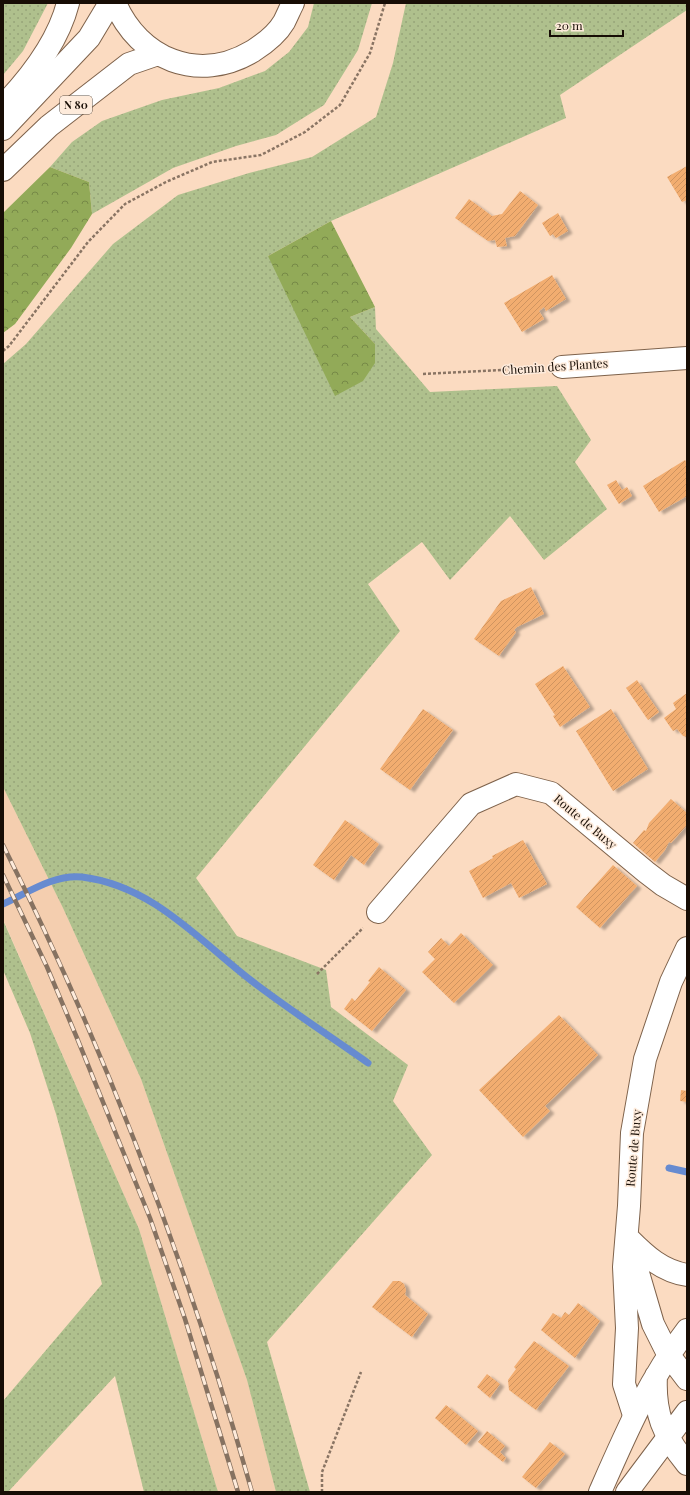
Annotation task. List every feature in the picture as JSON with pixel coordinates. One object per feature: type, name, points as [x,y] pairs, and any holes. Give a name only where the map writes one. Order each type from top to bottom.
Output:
[{"type":"main road","points":[[3,106],[20,89],[48,49],[65,13],[68,3]]},
{"type":"main road","points":[[3,129],[89,38],[110,3]]},
{"type":"main road","points":[[115,3],[123,21],[138,40],[158,54],[184,64],[212,66],[240,59],[264,44],[283,24],[292,3]]},
{"type":"main road","name":"N 80","points":[[3,170],[49,126],[129,64],[158,54]]},
{"type":"main road","name":"Chemin des Plantes","points":[[562,367],[687,358]]},
{"type":"main road","name":"Route de Buxy","points":[[378,912],[471,804],[516,784],[551,793],[657,881],[687,899]]},
{"type":"main road","name":"Route de Buxy","points":[[634,1415],[624,1384],[627,1328],[624,1267],[632,1133],[645,1059],[671,982],[687,948]]},
{"type":"main road","points":[[627,1236],[645,1256],[659,1266],[687,1275]]},
{"type":"main road","name":"Route de Buxy","points":[[627,1236],[653,1324],[668,1354],[687,1379]]},
{"type":"main road","points":[[600,1492],[634,1415],[668,1354],[687,1330]]},
{"type":"main road","points":[[656,1375],[655,1395],[660,1422],[667,1437],[687,1464]]},
{"type":"main road","points":[[626,1492],[687,1412]]},
{"type":"path","points":[[3,351],[9,346],[88,242],[125,204],[166,182],[212,162],[261,155],[305,132],[340,105],[370,53],[385,3]]},
{"type":"path","name":"Chemin des Plantes","points":[[423,374],[562,367]]},
{"type":"path","points":[[317,974],[378,912]]},
{"type":"path","points":[[322,1492],[322,1472],[361,1372]]},
{"type":"shaded area","points":[[3,787],[63,908],[141,1079],[247,1380],[276,1492],[218,1492],[139,1229],[3,919]]},
{"type":"green space","points":[[3,3],[48,3],[23,51],[3,75]]},
{"type":"green space","points":[[314,3],[372,3],[358,50],[324,105],[276,135],[236,146],[173,168],[92,214],[89,182],[50,167],[72,142],[102,121],[162,100],[219,88],[265,71],[289,52],[308,27]]},
{"type":"green space","points":[[406,3],[687,3],[687,10],[560,95],[566,118],[331,221],[268,256],[375,344],[350,317],[375,307],[376,329],[430,392],[557,386],[591,440],[575,462],[607,509],[544,560],[510,516],[450,580],[422,542],[368,584],[400,631],[196,878],[237,936],[326,970],[331,1007],[408,1065],[393,1101],[432,1155],[267,1342],[310,1492],[276,1492],[247,1380],[141,1079],[63,908],[3,787],[3,364],[26,344],[113,244],[178,195],[249,173],[312,157],[376,117],[393,63]]},
{"type":"green space","points":[[50,167],[89,182],[92,214],[71,248],[15,324],[3,333],[3,213]]},
{"type":"green space","points":[[331,221],[375,307],[350,317],[375,344],[375,363],[363,381],[335,396],[268,256]]},
{"type":"green space","points":[[3,920],[139,1229],[218,1492],[144,1492],[115,1376],[8,1492],[3,1492],[3,1401],[102,1284],[56,1114],[30,1033],[3,970]]},
{"type":"building","points":[[687,166],[687,200],[682,202],[667,177]]},
{"type":"building","points":[[520,191],[538,205],[515,236],[505,238],[507,246],[497,247],[495,240],[488,241],[455,218],[469,199],[492,216],[502,214]]},
{"type":"building","points":[[558,213],[568,231],[556,238],[553,234],[550,236],[542,223]]},
{"type":"building","points":[[552,275],[566,299],[546,311],[544,307],[539,311],[544,319],[522,332],[504,303]]},
{"type":"building","points":[[685,460],[687,463],[687,496],[659,512],[643,486]]},
{"type":"building","points":[[616,480],[622,490],[627,487],[632,496],[619,504],[607,485]]},
{"type":"building","points":[[531,587],[544,614],[517,627],[514,630],[516,632],[499,656],[474,639],[501,601]]},
{"type":"building","points":[[563,666],[590,707],[560,727],[553,716],[555,715],[535,684]]},
{"type":"building","points":[[637,680],[659,712],[648,720],[626,688]]},
{"type":"building","points":[[687,693],[687,737],[683,736],[677,729],[673,731],[664,718],[676,709],[673,703]]},
{"type":"building","points":[[423,709],[453,730],[410,790],[380,769]]},
{"type":"building","points":[[611,709],[648,769],[613,791],[576,731]]},
{"type":"building","points":[[671,799],[687,813],[687,825],[671,843],[669,842],[665,850],[655,862],[633,843],[644,830],[646,831],[649,823]]},
{"type":"building","points":[[345,820],[379,844],[364,865],[351,855],[334,880],[313,865]]},
{"type":"building","points":[[523,840],[547,884],[519,898],[511,883],[483,898],[469,871],[493,858],[492,856]]},
{"type":"building","points":[[613,865],[637,886],[600,928],[576,907]]},
{"type":"building","points":[[461,933],[493,965],[454,1003],[422,972],[435,959],[428,952],[441,938],[449,946]]},
{"type":"building","points":[[379,967],[406,990],[372,1031],[344,1009],[352,998],[355,1001],[370,982],[368,981]]},
{"type":"building","points":[[559,1015],[598,1055],[545,1106],[550,1111],[523,1137],[479,1090]]},
{"type":"building","points":[[681,1090],[687,1091],[687,1102],[680,1101]]},
{"type":"building","points":[[393,1281],[400,1281],[404,1284],[406,1290],[405,1295],[428,1314],[412,1337],[372,1307]]},
{"type":"building","points":[[578,1303],[600,1321],[575,1358],[541,1330],[553,1313],[561,1318],[565,1312],[569,1315]]},
{"type":"building","points":[[534,1341],[569,1366],[536,1410],[509,1390],[508,1380],[516,1369],[514,1367]]},
{"type":"building","points":[[487,1374],[500,1384],[490,1398],[477,1387]]},
{"type":"building","points":[[446,1405],[478,1431],[466,1445],[435,1418]]},
{"type":"building","points":[[487,1431],[505,1446],[500,1452],[506,1458],[503,1462],[478,1442]]},
{"type":"building","points":[[550,1442],[565,1454],[536,1488],[522,1477]]},
{"type":"waterway","points":[[3,904],[41,885],[61,878],[82,877],[108,883],[132,892],[155,904],[176,919],[257,985],[368,1063]]},
{"type":"waterway","points":[[669,1168],[687,1172]]},
{"type":"railway","points":[[3,845],[77,1002],[143,1162],[201,1326],[252,1492]]},
{"type":"railway","points":[[3,875],[47,967],[150,1218],[185,1319],[238,1492]]}]
